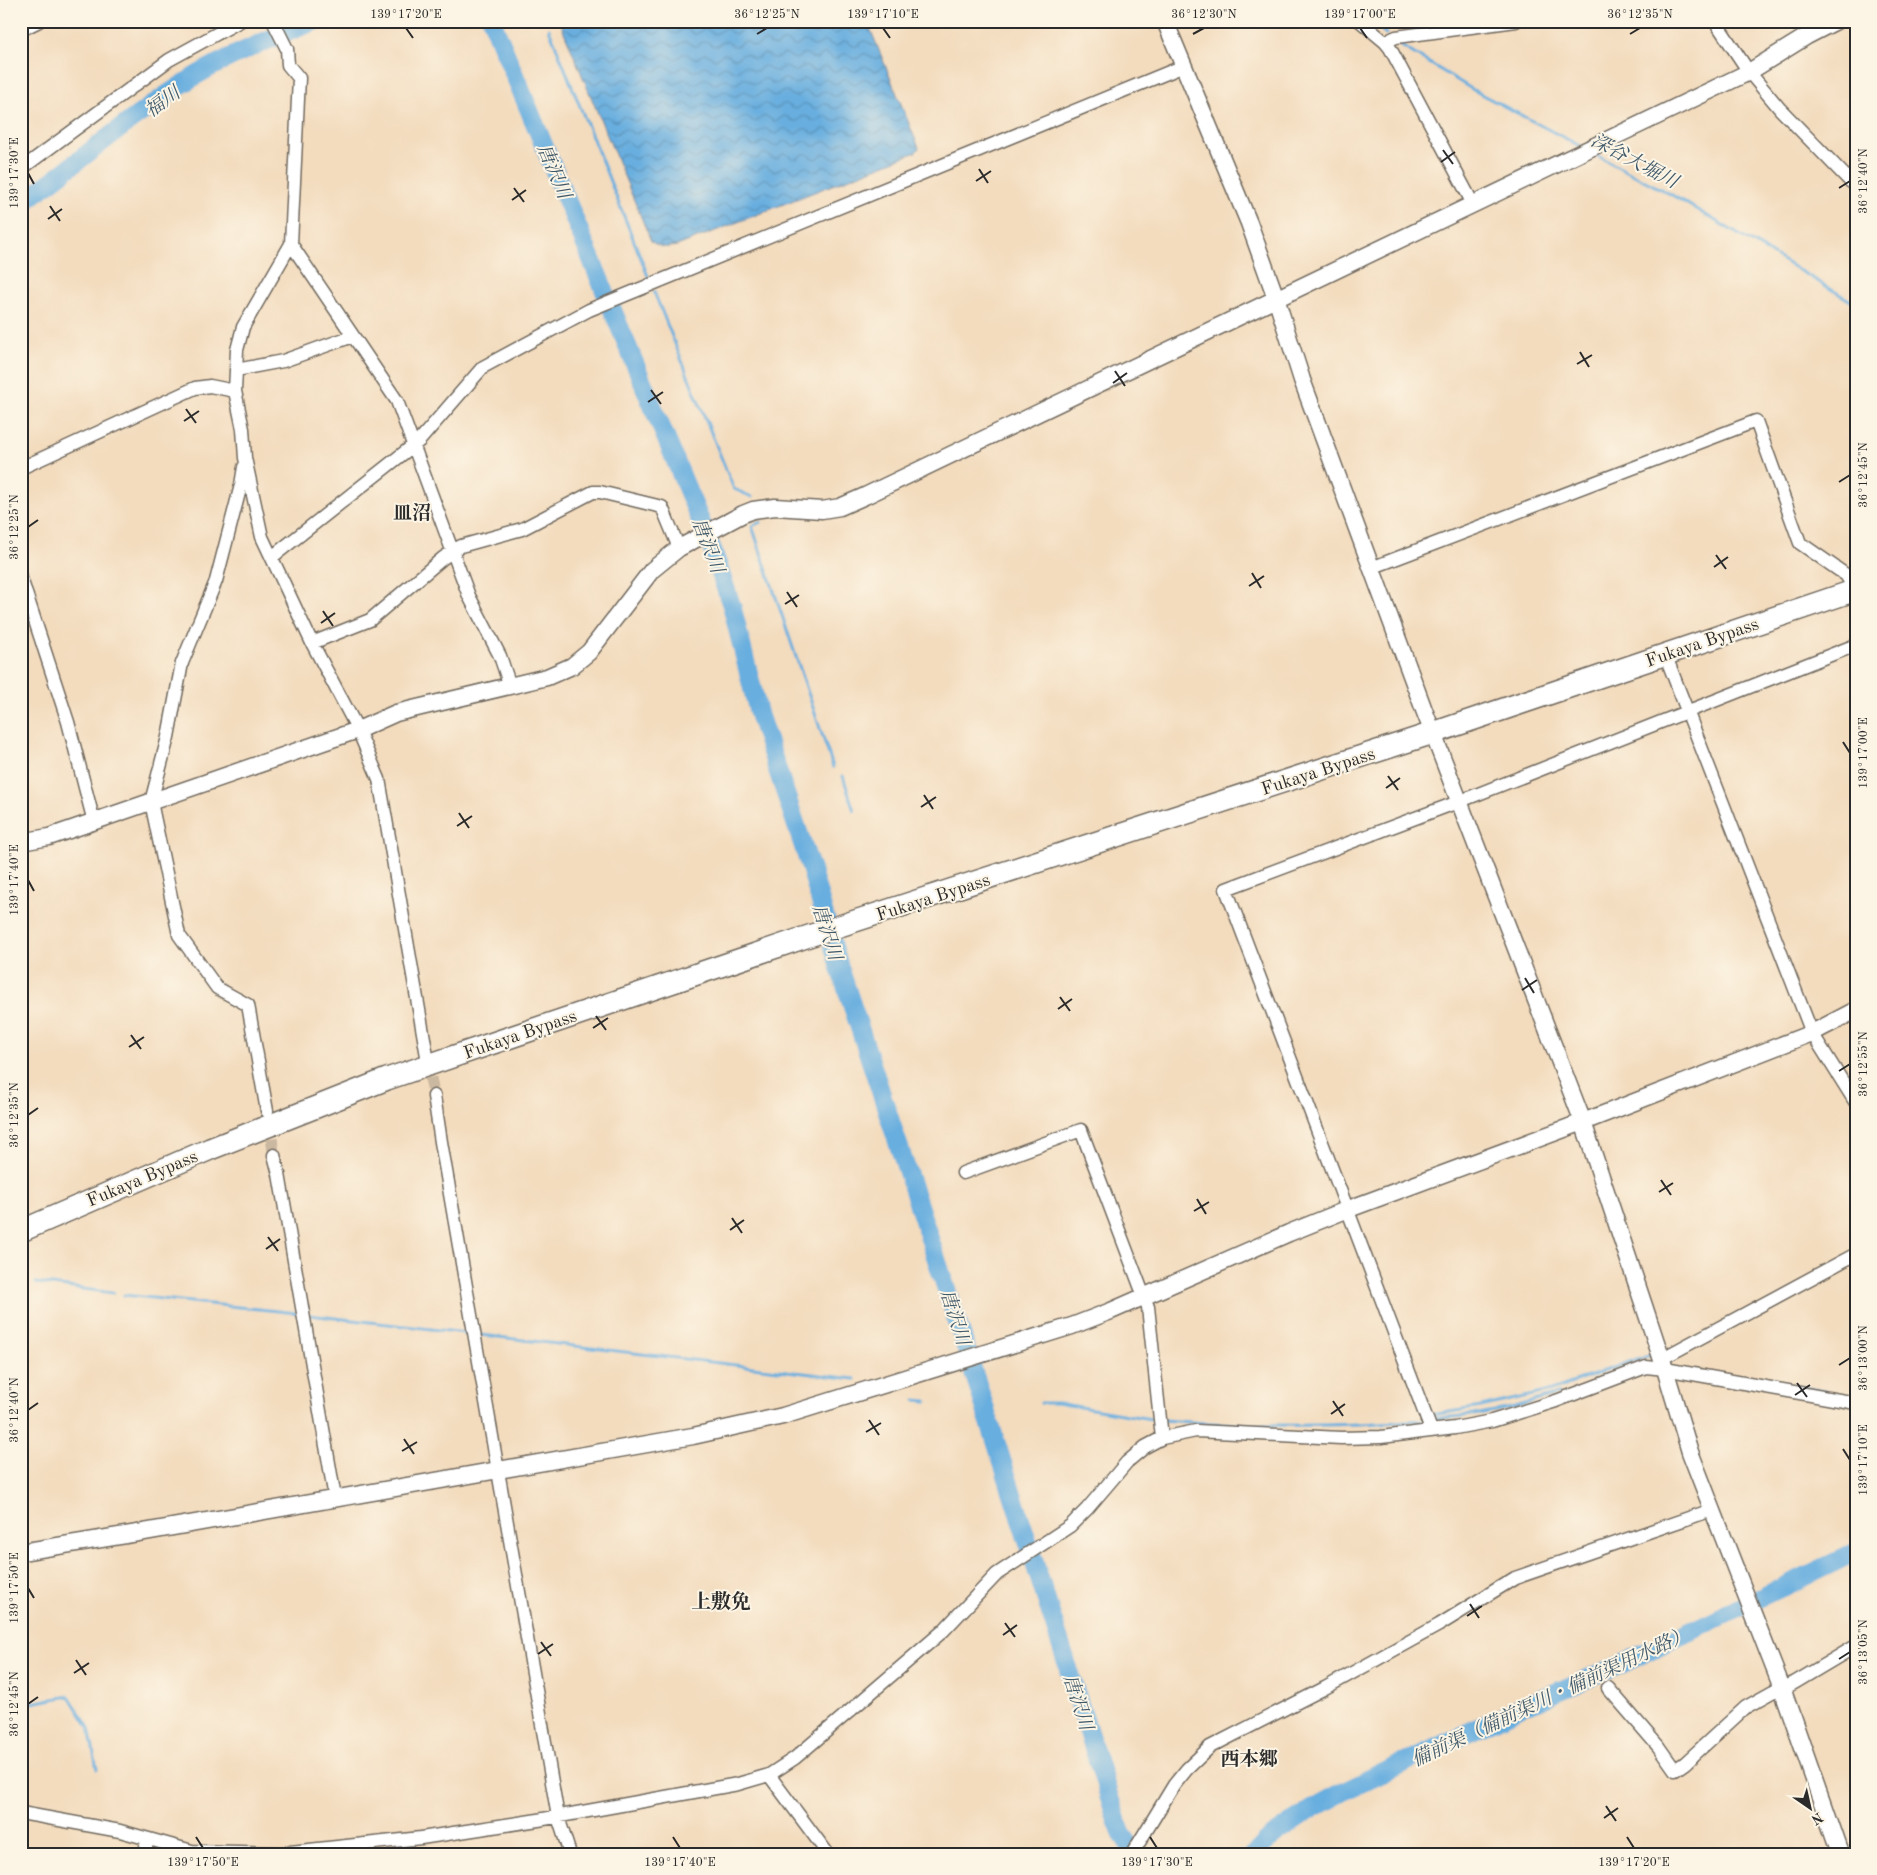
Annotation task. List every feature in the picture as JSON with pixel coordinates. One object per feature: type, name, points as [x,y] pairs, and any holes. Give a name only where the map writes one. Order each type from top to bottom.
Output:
[{"type":"highway","name":"Fukaya Bypass","points":[[21,1231],[210,1149],[387,1078],[809,936],[1433,733],[1855,590]]},
{"type":"street","points":[[21,30],[39,21]]},
{"type":"street","points":[[21,168],[169,60],[240,21]]},
{"type":"street","points":[[273,21],[287,48],[288,64],[299,78],[291,244],[243,327],[237,350],[235,391],[243,430],[245,458],[262,537],[312,643],[358,730],[379,779],[427,1056]]},
{"type":"street","points":[[1165,21],[1249,223],[1276,298],[1302,380],[1458,802],[1583,1122],[1690,1452],[1782,1688],[1840,1854]]},
{"type":"street","points":[[1360,21],[1385,42],[1473,204]]},
{"type":"street","points":[[1385,42],[1396,37],[1516,21]]},
{"type":"street","points":[[1714,21],[1749,72],[1780,109],[1851,182],[1856,182]]},
{"type":"street","points":[[21,842],[49,837],[94,822],[358,730],[396,713],[555,674],[581,660],[602,636],[652,570],[681,547],[727,522],[743,514],[765,508],[822,510],[840,507],[1749,72],[1807,36],[1836,21]]},
{"type":"street","points":[[272,557],[419,441],[482,367],[589,310],[1184,66]]},
{"type":"street","points":[[291,244],[396,401],[472,604],[500,656],[510,686]]},
{"type":"street","points":[[236,370],[283,362],[353,336]]},
{"type":"street","points":[[21,468],[195,388],[210,386],[235,391]]},
{"type":"street","points":[[1372,568],[1756,421],[1800,543],[1846,575],[1855,590]]},
{"type":"street","points":[[245,458],[241,485],[216,581],[182,663],[168,737],[151,802],[179,934],[217,988],[248,1005],[267,1111]]},
{"type":"street","points":[[312,643],[370,620],[461,546],[522,529],[593,492],[662,507],[681,547]]},
{"type":"street","points":[[21,578],[68,722],[94,822]]},
{"type":"street","points":[[1431,1430],[1346,1210],[1226,889],[1458,802],[1856,645]]},
{"type":"street","points":[[1665,654],[1812,1033],[1856,1103]]},
{"type":"street","points":[[21,1552],[693,1436],[752,1424],[872,1390],[1072,1326],[1346,1210],[1583,1122],[1812,1033],[1856,1010]]},
{"type":"street","points":[[434,1096],[558,1817],[570,1854]]},
{"type":"street","points":[[963,1173],[1081,1130],[1148,1307],[1162,1438]]},
{"type":"street","points":[[274,1155],[279,1174],[335,1498]]},
{"type":"street","points":[[21,1813],[120,1832],[192,1851],[281,1853],[412,1839],[558,1817],[738,1784],[769,1775],[795,1758],[943,1631],[997,1574],[1078,1519],[1133,1456],[1162,1438],[1196,1431],[1341,1438],[1381,1437],[1455,1428],[1492,1421],[1646,1368],[1663,1364],[1856,1254]]},
{"type":"street","points":[[1663,1364],[1856,1403]]},
{"type":"street","points":[[1132,1854],[1174,1785],[1187,1769],[1210,1747],[1325,1688],[1439,1625],[1515,1578],[1712,1510]]},
{"type":"street","points":[[1608,1688],[1658,1746],[1675,1770],[1746,1707],[1782,1688],[1794,1684],[1856,1646]]},
{"type":"street","points":[[769,1775],[828,1854]]},
{"type":"street","points":[[145,1854],[147,1839]]},
{"type":"water","points":[[563,21],[867,21],[919,148],[916,152],[677,246],[660,246],[651,241],[562,27]]},
{"type":"waterway","name":"福川","points":[[21,204],[130,121],[197,75],[240,52],[315,21]]},
{"type":"waterway","name":"唐沢川","points":[[492,21],[713,551],[732,607],[759,715],[811,869],[840,969],[962,1336],[1117,1821],[1122,1834],[1136,1854]]},
{"type":"waterway","name":"深谷大堀川","points":[[1371,21],[1386,34]]},
{"type":"waterway","points":[[549,29],[648,276]]},
{"type":"waterway","name":"深谷大堀川","points":[[1398,44],[1475,91],[1580,146]]},
{"type":"waterway","name":"深谷大堀川","points":[[1592,153],[1672,195],[1856,304]]},
{"type":"waterway","points":[[654,292],[734,489],[752,497]]},
{"type":"waterway","points":[[761,522],[752,526],[833,767]]},
{"type":"waterway","points":[[843,776],[854,811]]},
{"type":"waterway","points":[[36,1283],[114,1293]]},
{"type":"waterway","points":[[124,1295],[297,1313]]},
{"type":"waterway","points":[[309,1315],[466,1333]]},
{"type":"waterway","points":[[481,1335],[855,1379]]},
{"type":"waterway","points":[[1430,1415],[1481,1407],[1550,1391],[1654,1353]]},
{"type":"waterway","points":[[1736,1375],[1828,1392]]},
{"type":"waterway","points":[[1430,1419],[1473,1415],[1511,1408],[1558,1394]]},
{"type":"waterway","points":[[916,1400],[927,1401]]},
{"type":"waterway","points":[[1041,1403],[1057,1403],[1157,1420]]},
{"type":"waterway","points":[[1163,1420],[1228,1424],[1294,1425],[1424,1420]]},
{"type":"waterway","name":"備前渠（備前渠川・備前渠用水路）","points":[[1254,1854],[1265,1842],[1286,1827],[1314,1808],[1347,1790],[1517,1709],[1622,1664],[1856,1552]]},
{"type":"waterway","points":[[21,1705],[69,1696],[89,1728],[97,1769]]},
{"type":"tunnel","points":[[427,1060],[434,1096]]},
{"type":"tunnel","points":[[269,1121],[274,1155]]},
{"type":"district","name":"皿沼","points":[[412,512]]},
{"type":"district","name":"上敷免","points":[[721,1601]]},
{"type":"district","name":"西本郷","points":[[1249,1758]]}]
